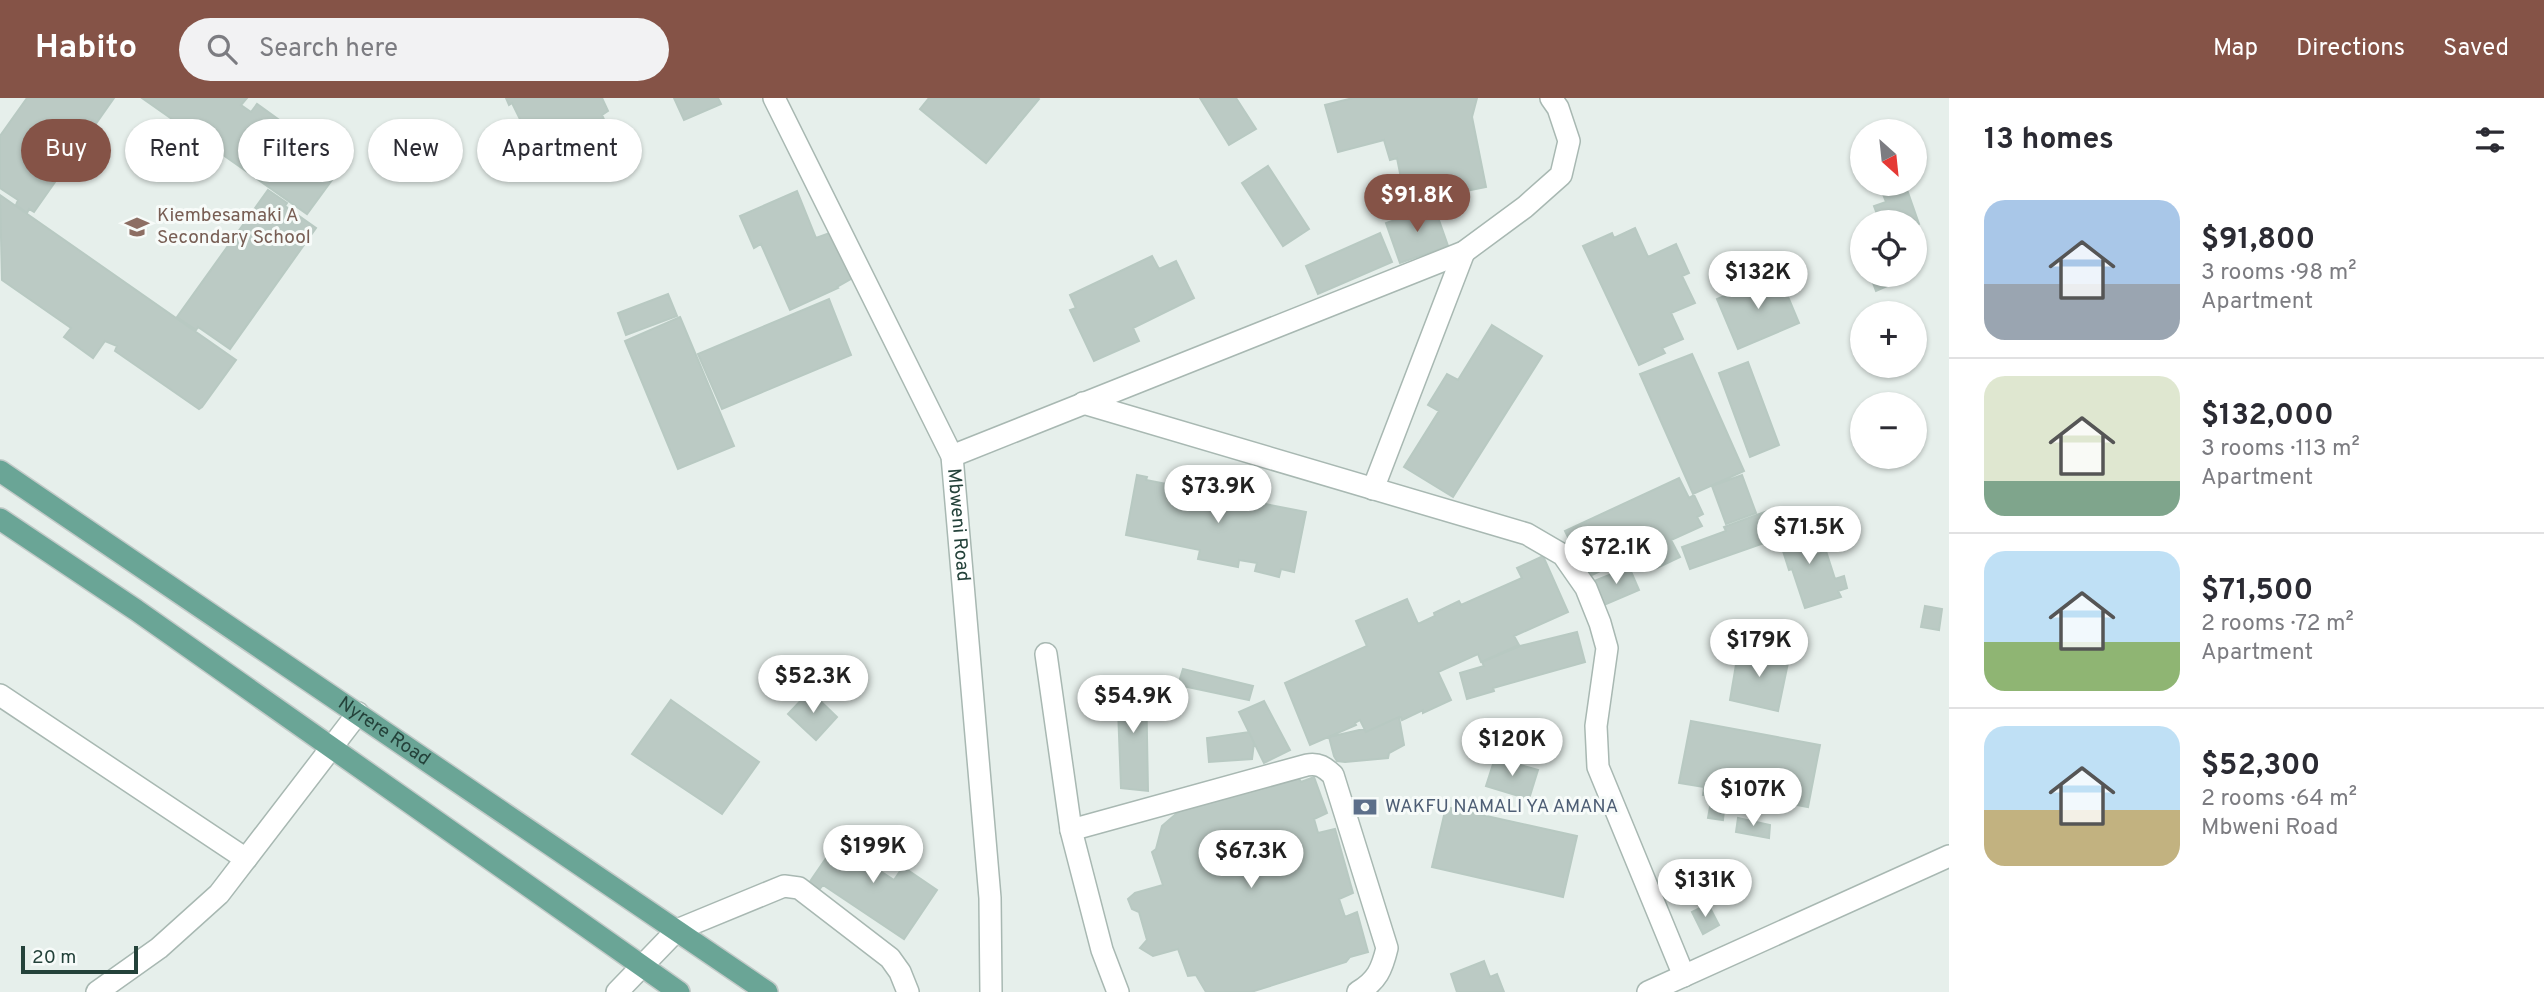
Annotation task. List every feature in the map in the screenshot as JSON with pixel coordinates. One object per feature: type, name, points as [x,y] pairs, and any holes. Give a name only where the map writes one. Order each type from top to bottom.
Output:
[{"type":"main road","name":"Nyrere Road","points":[[0,471],[767,992]]},
{"type":"main road","points":[[0,519],[136,610],[679,992]]},
{"type":"street","name":"Mbweni Road","points":[[774,98],[952,456],[990,898],[991,992]]},
{"type":"street","points":[[952,456],[1464,252],[1525,207],[1561,175],[1569,141],[1558,108],[1551,98]]},
{"type":"street","points":[[1373,489],[1464,252]]},
{"type":"street","points":[[1083,403],[1527,534],[1563,555],[1586,588],[1607,648],[1596,726],[1598,767],[1685,976]]},
{"type":"street","points":[[1046,654],[1071,830],[1102,950],[1118,992]]},
{"type":"street","points":[[0,695],[246,859]]},
{"type":"street","points":[[97,992],[169,939],[219,894],[358,713]]},
{"type":"street","points":[[1071,830],[1307,765],[1316,763],[1324,766],[1333,775],[1387,948],[1376,980],[1358,992]]},
{"type":"street","points":[[1648,992],[1949,856]]},
{"type":"street","points":[[617,992],[677,930],[784,886],[799,888],[890,958],[900,972],[908,992]]},
{"type":"building","points":[[27,98],[114,98],[99,119],[21,119],[21,182],[55,182],[34,212],[29,209],[27,213],[16,205],[18,200],[0,188],[0,136]]},
{"type":"building","points":[[142,98],[247,98],[241,105],[251,112],[257,104],[278,119],[238,119],[238,165],[224,156],[224,119],[172,119]]},
{"type":"building","points":[[506,98],[602,98],[608,111],[602,115],[604,119],[520,119],[512,103],[509,105]]},
{"type":"building","points":[[674,98],[718,98],[721,104],[684,120]]},
{"type":"building","points":[[929,98],[1039,99],[986,163],[920,109]]},
{"type":"building","points":[[1200,98],[1236,98],[1256,129],[1229,145]]},
{"type":"building","points":[[1353,98],[1477,98],[1472,117],[1486,187],[1406,203],[1397,158],[1390,160],[1384,140],[1338,152],[1325,105]]},
{"type":"building","points":[[1268,166],[1309,229],[1283,246],[1242,183]]},
{"type":"building","points":[[261,182],[330,182],[307,214]]},
{"type":"building","points":[[268,190],[316,228],[230,349],[198,327],[196,330],[177,317]]},
{"type":"building","points":[[797,191],[816,238],[838,230],[856,276],[838,288],[790,310],[761,244],[754,248],[740,216]]},
{"type":"building","points":[[0,195],[236,360],[202,407],[199,409],[115,351],[117,346],[105,341],[93,358],[64,337],[71,328],[2,280]]},
{"type":"building","points":[[1884,196],[1909,196],[1914,210],[1876,210],[1874,206],[1886,202]]},
{"type":"building","points":[[1434,206],[1448,246],[1400,263],[1386,223]]},
{"type":"building","points":[[1635,228],[1648,257],[1676,244],[1689,273],[1682,276],[1695,303],[1671,313],[1683,339],[1662,348],[1665,353],[1639,365],[1583,246],[1612,233],[1614,238]]},
{"type":"building","points":[[1380,233],[1392,262],[1318,294],[1306,266]]},
{"type":"building","points":[[1152,256],[1159,269],[1176,261],[1194,298],[1133,328],[1139,341],[1094,361],[1070,310],[1076,308],[1070,295]]},
{"type":"building","points":[[1778,273],[1799,323],[1738,349],[1717,299]]},
{"type":"building","points":[[668,294],[677,316],[626,335],[618,313]]},
{"type":"building","points":[[829,299],[851,355],[722,409],[698,354]]},
{"type":"building","points":[[680,317],[734,446],[678,469],[625,341]]},
{"type":"building","points":[[1492,325],[1542,356],[1453,497],[1404,467],[1439,411],[1428,405],[1447,374],[1458,380]]},
{"type":"building","points":[[1692,354],[1744,471],[1693,494],[1640,374]]},
{"type":"building","points":[[1748,362],[1779,445],[1750,457],[1719,373]]},
{"type":"building","points":[[1137,475],[1147,477],[1146,480],[1207,492],[1209,481],[1228,484],[1242,488],[1240,499],[1306,512],[1294,572],[1281,569],[1279,577],[1255,571],[1257,563],[1239,560],[1238,567],[1198,559],[1200,550],[1126,535]]},
{"type":"building","points":[[1742,475],[1756,513],[1726,524],[1712,486]]},
{"type":"building","points":[[1679,478],[1689,498],[1694,495],[1703,514],[1697,517],[1702,526],[1671,540],[1680,557],[1657,568],[1648,549],[1592,575],[1583,556],[1578,558],[1565,531]]},
{"type":"building","points":[[1770,510],[1778,538],[1690,569],[1682,547],[1726,531],[1724,527]]},
{"type":"building","points":[[1804,519],[1815,555],[1826,551],[1835,579],[1844,576],[1847,588],[1838,591],[1841,597],[1805,608],[1776,529]]},
{"type":"building","points":[[1543,556],[1568,612],[1514,636],[1519,645],[1481,662],[1478,654],[1438,672],[1451,700],[1402,720],[1399,717],[1366,732],[1360,720],[1356,725],[1310,745],[1285,683],[1367,646],[1356,621],[1407,599],[1418,624],[1459,601],[1461,605],[1522,578],[1517,568]]},
{"type":"building","points":[[1629,567],[1639,590],[1604,605],[1594,581]]},
{"type":"building","points":[[1925,606],[1942,609],[1939,630],[1921,627]]},
{"type":"building","points":[[1577,632],[1585,662],[1493,688],[1494,691],[1467,699],[1460,673],[1484,666],[1482,662],[1520,646]]},
{"type":"building","points":[[1739,647],[1789,658],[1778,711],[1730,700]]},
{"type":"building","points":[[1183,669],[1253,686],[1249,700],[1178,685]]},
{"type":"building","points":[[1117,682],[1146,682],[1148,791],[1121,788]]},
{"type":"building","points":[[810,691],[837,717],[816,740],[788,714]]},
{"type":"building","points":[[671,700],[759,762],[722,814],[632,754]]},
{"type":"building","points":[[1264,701],[1290,750],[1264,763],[1239,712]]},
{"type":"building","points":[[1399,717],[1404,745],[1389,753],[1388,758],[1337,761],[1329,737],[1364,729],[1366,732]]},
{"type":"building","points":[[1691,721],[1820,745],[1808,807],[1733,793],[1732,800],[1703,795],[1704,787],[1679,783]]},
{"type":"building","points":[[1249,732],[1254,743],[1252,759],[1209,762],[1207,738]]},
{"type":"building","points":[[1495,758],[1538,770],[1529,799],[1486,786]]},
{"type":"building","points":[[1298,777],[1301,782],[1314,777],[1327,813],[1314,819],[1318,833],[1335,829],[1353,893],[1339,899],[1345,917],[1357,912],[1368,952],[1350,957],[1346,962],[1251,992],[1206,992],[1196,975],[1188,976],[1178,949],[1153,956],[1140,948],[1147,940],[1139,912],[1132,909],[1128,899],[1135,893],[1163,885],[1152,852],[1156,849],[1162,826],[1183,808]]},
{"type":"building","points":[[1446,807],[1577,836],[1563,897],[1432,867]]},
{"type":"building","points":[[1710,807],[1724,810],[1723,820],[1708,818]]},
{"type":"building","points":[[1738,818],[1770,825],[1769,838],[1736,832]]},
{"type":"building","points":[[846,829],[880,851],[871,865],[894,880],[903,867],[937,890],[904,939],[823,885],[819,890],[809,883]]},
{"type":"building","points":[[1708,904],[1719,925],[1703,934],[1692,912]]},
{"type":"building","points":[[1484,961],[1490,977],[1497,974],[1504,992],[1457,992],[1451,974]]},
{"type":"place","name":"Kiembesamaki A Secondary School","points":[[137,227]]},
{"type":"place","name":"WAKFU NAMALI YA AMANA","points":[[1365,807]]}]
